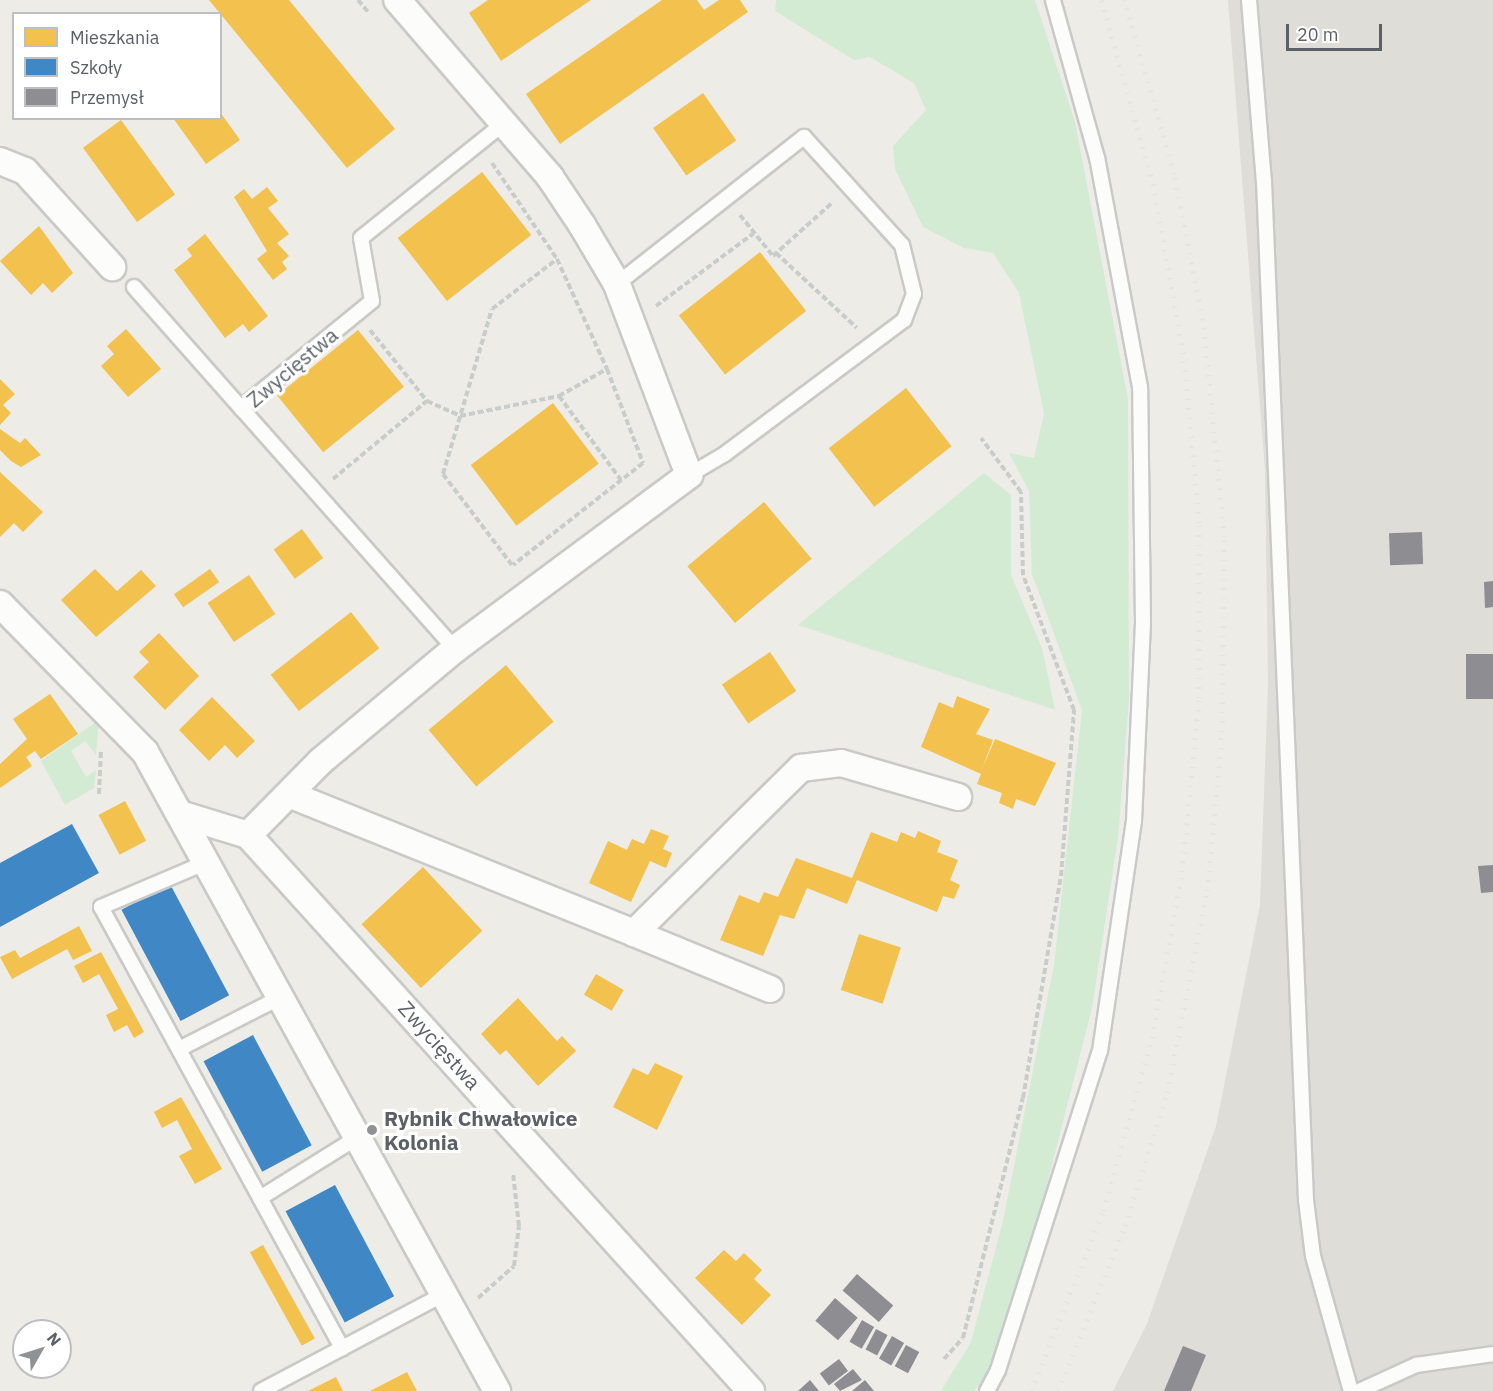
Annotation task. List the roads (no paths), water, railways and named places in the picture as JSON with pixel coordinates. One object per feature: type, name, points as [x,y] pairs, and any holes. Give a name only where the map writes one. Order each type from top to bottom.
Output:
[{"type":"street","points":[[183,815],[249,835],[291,795],[321,760],[455,649],[689,475],[617,284],[550,177],[397,0]]},
{"type":"street","points":[[0,161],[25,171],[112,267]]},
{"type":"street","points":[[0,604],[145,752],[183,815],[497,1391]]},
{"type":"street","points":[[634,933],[801,768],[849,764],[958,797]]},
{"type":"street","points":[[291,795],[770,989]]},
{"type":"street","name":"Zwycięstwa","points":[[249,835],[751,1391]]},
{"type":"lane","points":[[987,1391],[999,1370],[1100,1051],[1134,821],[1142,657],[1140,387],[1097,158],[1053,0]]},
{"type":"lane","points":[[1249,0],[1264,181],[1306,1200],[1313,1256],[1352,1391]]},
{"type":"lane","name":"Zwycięstwa","points":[[455,649],[241,408],[372,301],[361,238],[504,123]]},
{"type":"lane","points":[[617,284],[804,137],[902,245],[914,294],[904,320],[874,345],[689,475]]},
{"type":"lane","points":[[134,287],[241,408]]},
{"type":"lane","points":[[207,862],[101,907],[342,1348]]},
{"type":"lane","points":[[179,1049],[281,997]]},
{"type":"lane","points":[[260,1198],[358,1137]]},
{"type":"lane","points":[[261,1391],[342,1348],[450,1303]]},
{"type":"lane","points":[[1359,1391],[1416,1365],[1493,1354]]},
{"type":"railway","points":[[1031,1391],[1103,1211],[1152,1038],[1182,872],[1199,698],[1199,523],[1183,354],[1153,185],[1101,0]]},
{"type":"railway","points":[[1058,1391],[1125,1226],[1167,1093],[1207,891],[1222,732],[1224,537],[1204,329],[1174,174],[1124,0]]},
{"type":"place","name":"Rybnik Chwałowice Kolonia","points":[[372,1130]]}]
